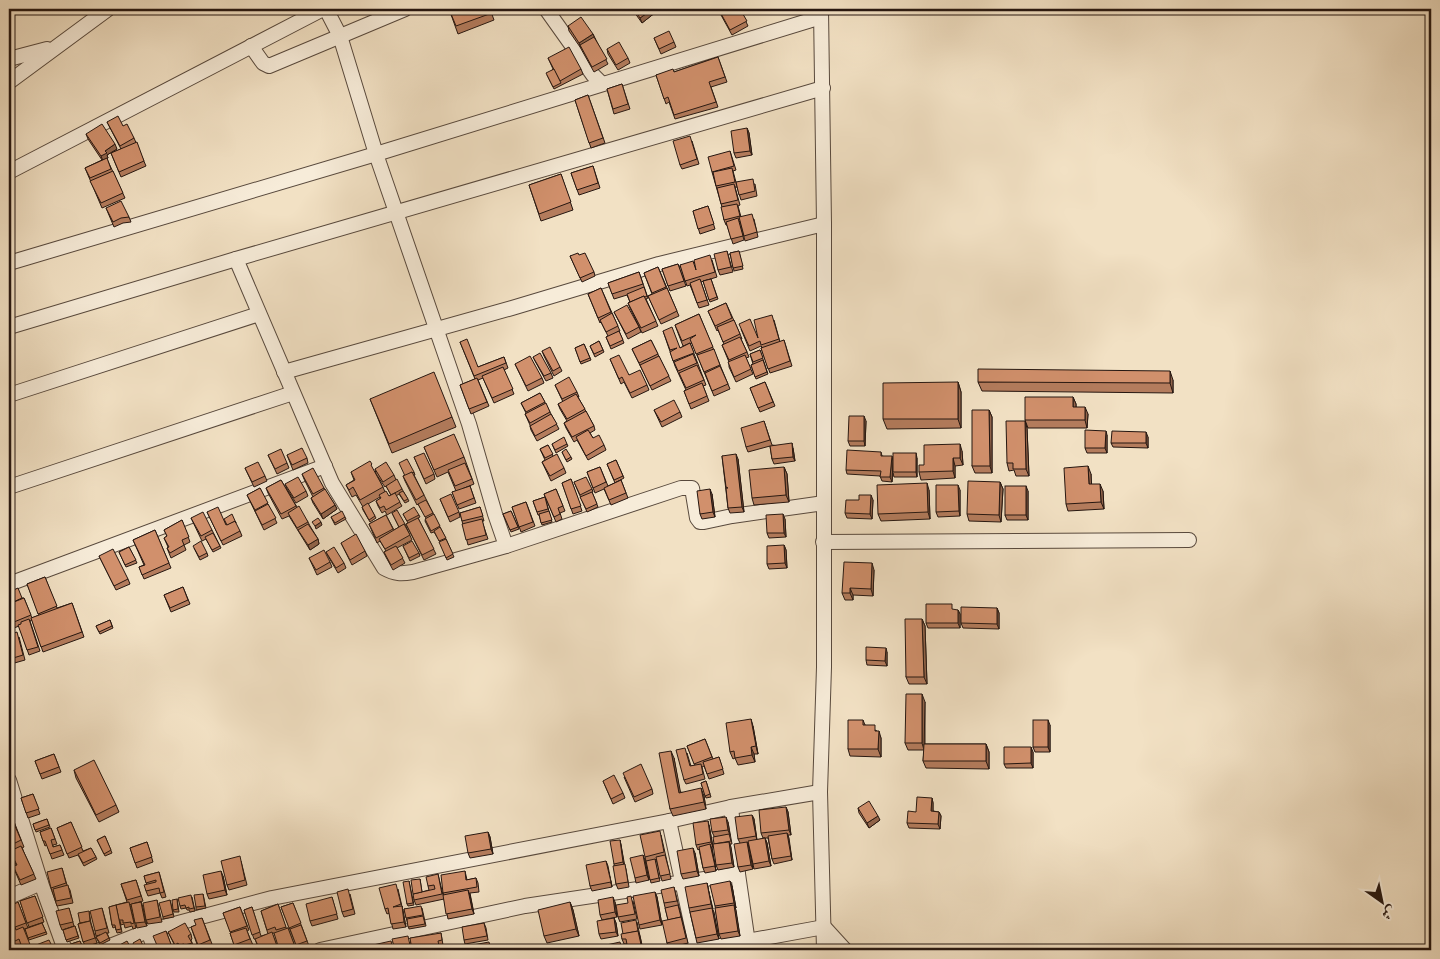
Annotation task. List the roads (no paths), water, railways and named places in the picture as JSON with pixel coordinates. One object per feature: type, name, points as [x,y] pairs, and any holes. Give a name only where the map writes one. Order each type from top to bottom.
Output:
[{"type":"street","points":[[9,82],[108,9]]},
{"type":"street","points":[[9,172],[324,9],[340,36],[376,154],[469,424],[506,546]]},
{"type":"street","points":[[251,46],[263,63],[269,66],[405,9]]},
{"type":"street","points":[[546,9],[593,75],[601,83]]},
{"type":"street","points":[[9,263],[376,154],[822,13],[824,666],[820,792],[824,950]]},
{"type":"street","points":[[9,59],[53,48]]},
{"type":"street","points":[[9,327],[823,88]]},
{"type":"street","points":[[284,372],[512,308],[659,264],[824,224]]},
{"type":"street","points":[[236,259],[332,483],[384,568],[395,573],[413,572],[506,546],[681,488],[692,488],[697,518],[700,522],[824,503]]},
{"type":"street","points":[[9,395],[259,314]]},
{"type":"street","points":[[9,487],[293,394]]},
{"type":"street","points":[[9,584],[325,466]]},
{"type":"street","points":[[823,542],[1189,540]]},
{"type":"street","points":[[9,780],[11,797],[64,950]]},
{"type":"street","points":[[100,950],[148,931],[272,898],[669,821],[731,807],[820,792]]},
{"type":"street","points":[[731,807],[738,874],[749,946]]},
{"type":"street","points":[[669,821],[698,950],[749,946],[824,927]]},
{"type":"street","points":[[320,950],[368,945],[525,906],[738,874]]},
{"type":"street","points":[[9,897],[41,883]]},
{"type":"street","points":[[824,927],[844,950]]},
{"type":"street","points":[[148,931],[155,950]]}]
